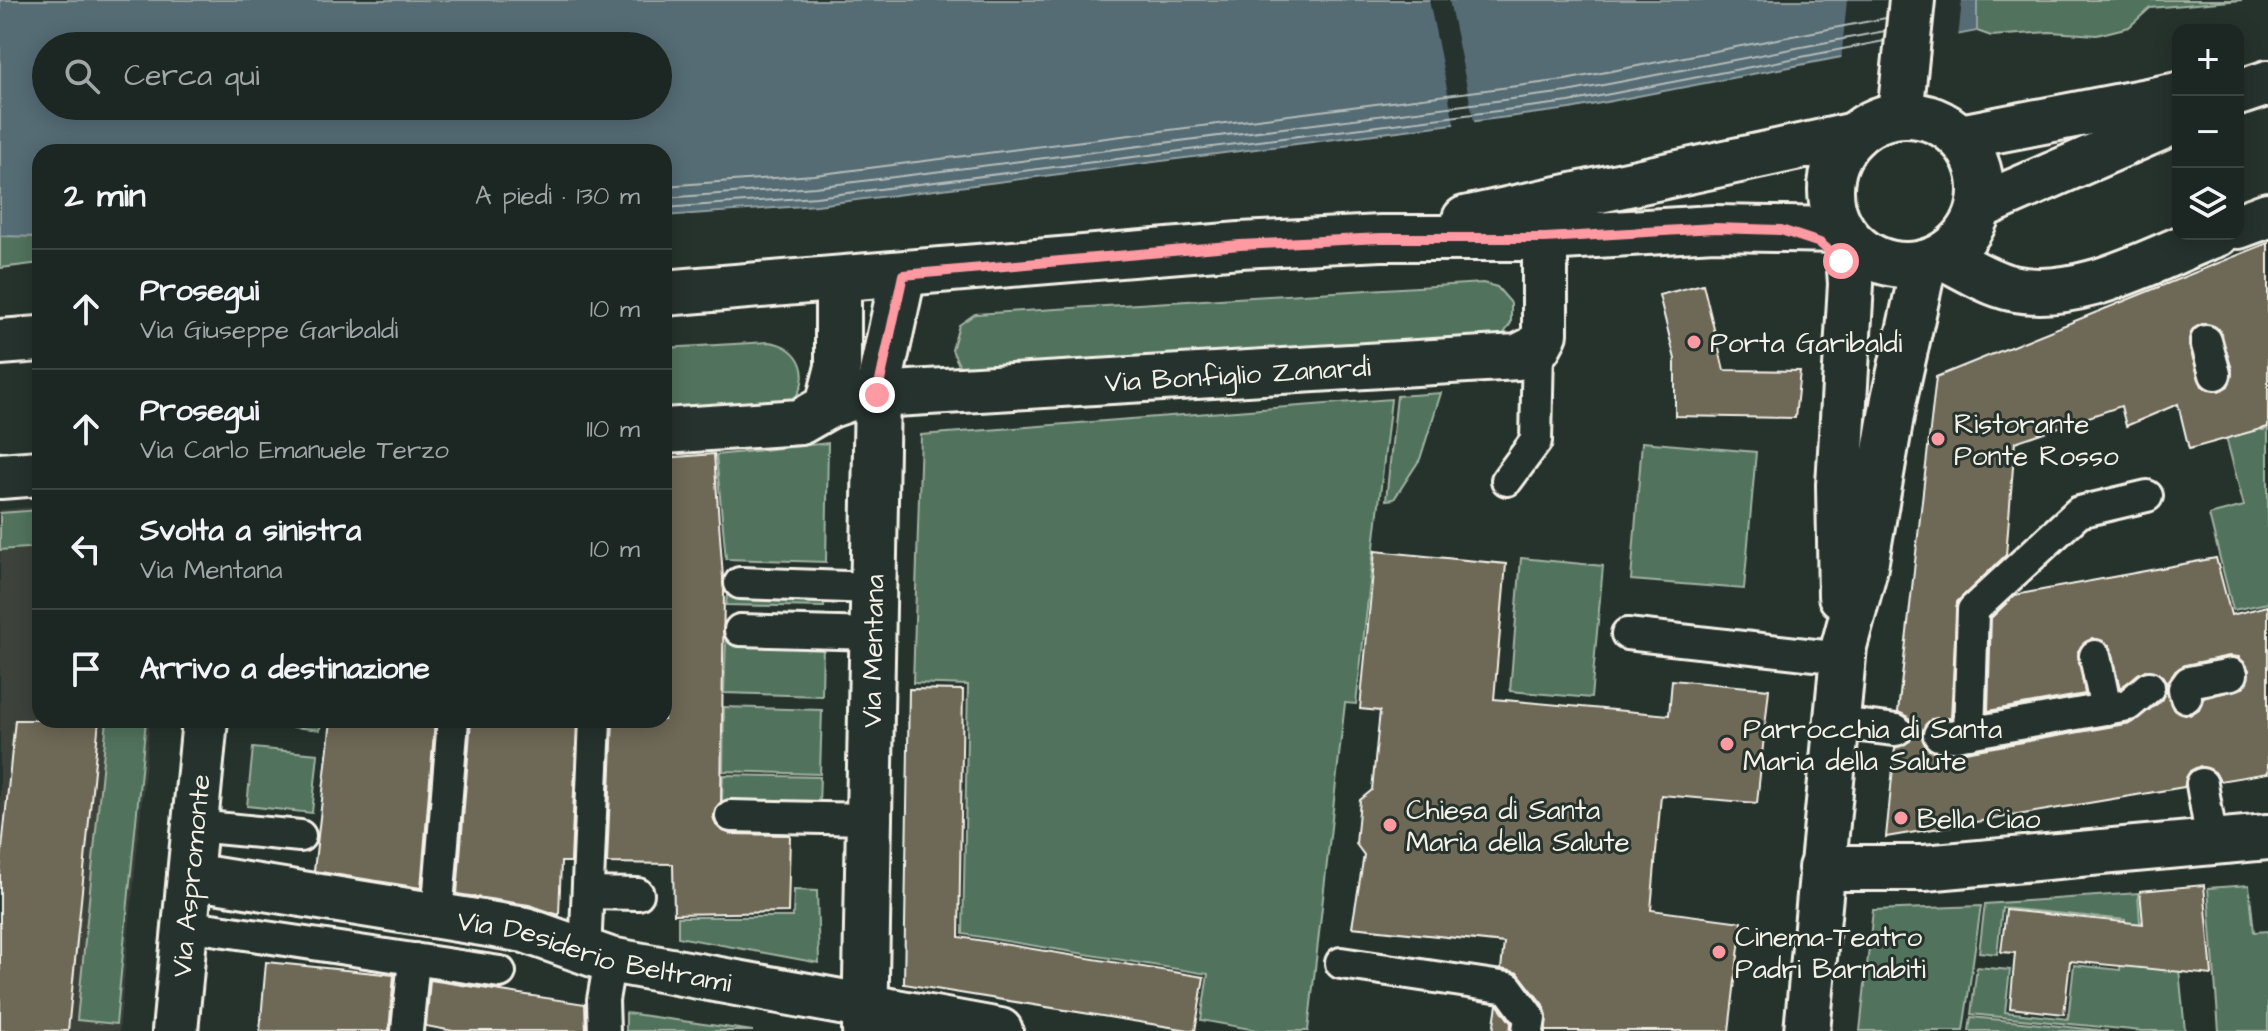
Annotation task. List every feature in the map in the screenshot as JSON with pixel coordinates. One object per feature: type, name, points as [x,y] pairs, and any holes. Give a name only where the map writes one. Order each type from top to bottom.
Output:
[{"type":"street","points":[[1807,1031],[1843,652],[1839,485],[1851,284],[1845,234],[1831,197],[1832,180],[1844,147],[1902,98],[1912,0]]},
{"type":"street","points":[[2244,83],[2268,81]]},
{"type":"street","points":[[2244,91],[2268,81]]},
{"type":"street","points":[[1960,137],[2173,96]]},
{"type":"street","points":[[1843,652],[1864,572],[1894,399],[1934,260],[1960,244],[1981,206],[1979,169],[1960,137],[1902,98]]},
{"type":"street","points":[[1981,206],[2172,123]]},
{"type":"street","points":[[1381,238],[1855,135]]},
{"type":"street","points":[[672,292],[1240,245],[1381,238],[1545,238],[1714,228],[1845,234],[1882,262],[1934,260],[2008,287],[2046,293],[2081,287],[2225,240]]},
{"type":"street","points":[[1781,230],[1831,250],[1841,261],[1851,284]]},
{"type":"street","points":[[1538,347],[1545,334],[1547,319],[1545,238]]},
{"type":"street","name":"Via Mentana","points":[[865,1019],[877,395],[903,275]]},
{"type":"street","points":[[828,406],[838,367],[838,280]]},
{"type":"street","points":[[0,342],[32,340]]},
{"type":"street","name":"Via Bonfiglio Zanardi","points":[[672,430],[800,422],[828,406],[854,397],[1495,360],[1518,357],[1538,347]]},
{"type":"street","points":[[0,476],[32,474]]},
{"type":"street","name":"Via Aspromonte","points":[[175,1031],[204,728]]},
{"type":"street","points":[[1821,868],[1924,868],[2268,837]]},
{"type":"street","name":"Via Desiderio Beltrami","points":[[190,876],[525,930],[598,957],[865,1019],[1000,1031]]},
{"type":"lane","points":[[2206,341],[2215,374]]},
{"type":"lane","points":[[1507,480],[1536,441],[1538,347]]},
{"type":"lane","points":[[1969,733],[1973,610],[2079,512],[2147,496]]},
{"type":"lane","points":[[873,612],[740,608],[873,612]]},
{"type":"lane","points":[[1627,634],[1843,652]]},
{"type":"lane","points":[[2095,656],[2106,709]]},
{"type":"lane","points":[[2186,697],[2184,689],[2189,682],[2232,674]]},
{"type":"lane","points":[[1939,735],[1969,733],[2128,705],[2149,687]]},
{"type":"lane","points":[[1836,723],[1896,730]]},
{"type":"lane","points":[[437,916],[452,728]]},
{"type":"lane","points":[[595,728],[588,893],[603,1000],[604,1031]]},
{"type":"lane","points":[[2202,784],[2212,842]]},
{"type":"lane","points":[[731,816],[869,819]]},
{"type":"lane","points":[[195,826],[300,836]]},
{"type":"lane","points":[[588,893],[638,894]]},
{"type":"lane","points":[[185,925],[500,972]]},
{"type":"lane","points":[[407,1031],[414,959]]},
{"type":"lane","points":[[1341,963],[1508,988],[1530,1018],[1528,1031]]},
{"type":"shaded area","points":[[32,507],[32,728],[149,728],[119,1031],[0,1031],[0,510]]},
{"type":"green space","points":[[1977,0],[2242,0],[2150,8],[2129,27],[2097,35],[2050,32],[1991,36],[1977,31]]},
{"type":"green space","points":[[0,139],[32,149],[32,264],[0,268]]},
{"type":"green space","points":[[1483,283],[1497,287],[1511,303],[1511,323],[1500,339],[962,372],[952,350],[959,325],[975,314]]},
{"type":"green space","points":[[769,342],[780,345],[796,356],[801,364],[802,383],[792,402],[672,414],[672,348]]},
{"type":"green space","points":[[2249,376],[2262,430],[2268,429],[2268,603],[2233,610],[2209,515],[2244,506],[2215,395]]},
{"type":"green space","points":[[1441,393],[1420,459],[1394,499],[1386,500],[1397,396]]},
{"type":"green space","points":[[1391,399],[1356,704],[1345,703],[1308,1031],[1261,1031],[1201,1020],[1208,974],[963,934],[968,685],[913,683],[921,435]]},
{"type":"green space","points":[[1642,442],[1756,452],[1744,589],[1631,580]]},
{"type":"green space","points":[[828,443],[826,562],[726,559],[716,455]]},
{"type":"green space","points":[[32,511],[32,548],[0,550],[0,513]]},
{"type":"green space","points":[[1521,558],[1603,566],[1591,698],[1510,691]]},
{"type":"green space","points":[[727,595],[825,597],[824,607],[726,605]]},
{"type":"green space","points":[[726,639],[823,641],[822,696],[724,693]]},
{"type":"green space","points":[[724,707],[822,710],[820,774],[723,771]]},
{"type":"green space","points":[[106,728],[145,728],[116,1024],[77,1020]]},
{"type":"green space","points":[[253,748],[318,754],[312,813],[247,806]]},
{"type":"green space","points":[[723,775],[820,777],[819,805],[722,801]]},
{"type":"green space","points":[[2249,885],[2254,932],[2268,931],[2268,1031],[2219,1031],[2208,888]]},
{"type":"green space","points":[[794,890],[817,891],[819,963],[678,937],[678,917],[793,917]]},
{"type":"green space","points":[[2138,893],[2140,922],[2174,918],[2185,1031],[2142,1031],[1971,1014],[1977,967],[2010,970],[2005,1012],[2068,1019],[2074,965],[2120,970],[2125,920],[2002,908],[1997,954],[1979,952],[1985,904]]},
{"type":"green space","points":[[1981,906],[1963,1031],[1860,1031],[1873,910]]},
{"type":"green space","points":[[626,1013],[753,1031],[626,1031]]},
{"type":"green space","points":[[1971,1017],[2108,1031],[1969,1031]]},
{"type":"water","points":[[0,0],[1977,0],[1977,31],[1570,109],[817,205],[672,215],[672,144],[32,144],[32,237],[0,236]]},
{"type":"pier","points":[[1429,0],[1449,0],[1475,126],[1455,128]]},
{"type":"pier","points":[[1847,0],[1962,0],[1958,39],[1841,62]]},
{"type":"building","points":[[2268,243],[2268,427],[2189,449],[2178,404],[2126,426],[2121,406],[2015,442],[2006,555],[1957,602],[1951,718],[1931,719],[1921,734],[1929,750],[1954,754],[2131,723],[2161,701],[2166,689],[2173,709],[2190,715],[2199,709],[2203,698],[2243,688],[2249,670],[2239,657],[2229,656],[2185,665],[2174,672],[2167,684],[2162,675],[2145,670],[2120,688],[2109,645],[2092,638],[2078,651],[2085,694],[1988,711],[1991,618],[2015,595],[2216,558],[2231,615],[2268,606],[2268,773],[2220,781],[2215,772],[2200,766],[2190,771],[2184,787],[1886,837],[1895,748],[1910,741],[1914,731],[1907,716],[1898,712],[1936,377]],"holes":[[[2202,324],[2219,329],[2232,369],[2228,386],[2219,391],[2202,386],[2189,346],[2193,329]]]},
{"type":"building","points":[[1703,284],[1724,370],[1800,371],[1795,418],[1675,416],[1675,359],[1659,295]]},
{"type":"building","points":[[714,454],[724,591],[721,802],[713,816],[716,825],[730,834],[790,835],[788,912],[674,914],[673,864],[607,863],[613,728],[672,728],[672,457]]},
{"type":"building","points":[[1375,551],[1506,564],[1494,699],[1669,715],[1672,680],[1769,689],[1757,803],[1661,795],[1651,910],[1742,922],[1729,1031],[1546,1031],[1545,1007],[1518,973],[1501,969],[1504,943],[1352,927],[1364,855],[1356,844],[1360,800],[1372,790],[1380,711],[1360,709]]},
{"type":"building","points":[[909,689],[963,690],[959,937],[1204,977],[1195,1031],[904,984]]},
{"type":"building","points":[[15,720],[32,720],[32,728],[98,728],[68,1031],[0,1031],[0,869]]},
{"type":"building","points":[[330,728],[434,728],[421,888],[314,871]]},
{"type":"building","points":[[470,728],[577,728],[571,862],[561,862],[559,915],[529,905],[457,894]]},
{"type":"building","points":[[2204,885],[2212,975],[2070,961],[2064,1014],[2010,1008],[2015,953],[2001,952],[2006,910],[2143,924],[2140,891]]},
{"type":"building","points":[[266,962],[394,975],[389,1031],[260,1031]]},
{"type":"building","points":[[430,980],[585,1004],[586,1031],[453,1031],[426,1026]]},
{"type":"building","points":[[1497,1004],[1511,1023],[1510,1031],[1493,1031]]},
{"type":"place","name":"Porta Garibaldi","points":[[1694,342]]},
{"type":"place","name":"Ristorante Ponte Rosso","points":[[1938,439]]},
{"type":"place","name":"Parrocchia di Santa Maria della Salute","points":[[1727,744]]},
{"type":"place","name":"Bella Ciao","points":[[1901,818]]},
{"type":"place","name":"Chiesa di Santa Maria della Salute","points":[[1390,825]]},
{"type":"place","name":"Cinema-Teatro Padri Barnabiti","points":[[1719,952]]},
{"type":"route","points":[[877,395],[903,275],[1240,245],[1381,238],[1545,238],[1714,228],[1781,230],[1820,243],[1841,261]]}]
